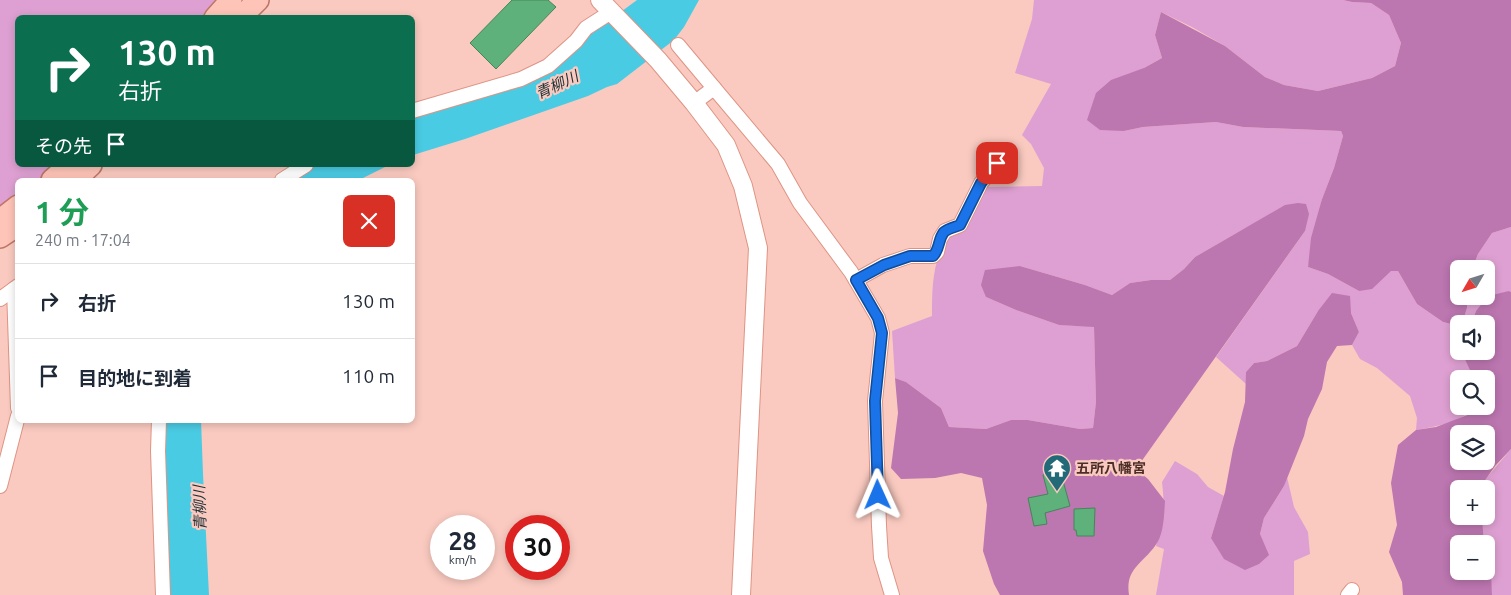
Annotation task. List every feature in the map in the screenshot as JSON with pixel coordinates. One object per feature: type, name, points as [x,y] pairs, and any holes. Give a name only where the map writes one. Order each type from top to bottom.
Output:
[{"type":"main road","points":[[217,15],[231,0]]},
{"type":"main road","points":[[243,15],[258,0]]},
{"type":"main road","points":[[54,178],[67,167]]},
{"type":"main road","points":[[76,178],[89,167]]},
{"type":"main road","points":[[0,220],[15,208]]},
{"type":"main road","points":[[0,237],[15,227]]},
{"type":"street","points":[[415,110],[521,80],[539,71],[548,66],[576,41],[586,28],[609,10],[652,53],[726,145],[743,186],[758,248],[741,595]]},
{"type":"street","points":[[678,45],[778,164],[800,203],[856,280],[878,318],[882,333],[875,401],[879,526],[881,558],[892,595]]},
{"type":"street","points":[[694,103],[714,88]]},
{"type":"street","points":[[856,280],[884,265],[910,256],[933,256],[937,252],[944,231],[960,225],[981,183],[997,163]]},
{"type":"street","points":[[285,178],[303,167]]},
{"type":"street","points":[[0,299],[15,289]]},
{"type":"street","points":[[0,486],[16,423]]},
{"type":"street","points":[[159,423],[158,451],[163,595]]},
{"type":"shaded area","points":[[0,0],[225,0],[210,15],[15,15],[15,167],[55,167],[42,178],[15,178],[15,199],[0,210]]},
{"type":"shaded area","points":[[1034,0],[1343,0],[1371,3],[1389,15],[1401,43],[1395,66],[1372,78],[1318,91],[1284,85],[1265,77],[1225,46],[1161,12],[1155,35],[1162,58],[1144,68],[1124,131],[1143,127],[1216,122],[1243,127],[1341,131],[1343,136],[1334,168],[1322,199],[1308,267],[1328,274],[1359,291],[1390,270],[1398,271],[1417,304],[1443,322],[1450,324],[1450,360],[1465,360],[1470,370],[1450,370],[1450,415],[1466,415],[1448,423],[1416,430],[1417,418],[1410,396],[1377,368],[1360,359],[1352,345],[1359,332],[1351,313],[1318,311],[1297,346],[1267,361],[1254,363],[1246,372],[1246,384],[1216,357],[1305,231],[1261,220],[1195,257],[1170,280],[1130,283],[1112,295],[1020,266],[986,297],[1059,325],[1094,326],[1096,402],[1093,428],[1080,429],[1028,420],[1011,420],[986,429],[949,427],[941,408],[906,382],[895,378],[892,331],[932,316],[933,282],[937,261],[951,232],[981,187],[1042,186],[1044,168],[1031,144],[1022,135],[1051,84],[1015,73],[1032,19]]},
{"type":"shaded area","points":[[1343,0],[1511,0],[1511,227],[1492,233],[1476,260],[1450,260],[1450,305],[1467,305],[1467,308],[1465,315],[1450,315],[1450,324],[1443,322],[1417,304],[1398,271],[1391,271],[1372,289],[1359,291],[1328,274],[1308,267],[1311,238],[1343,136],[1341,131],[1243,127],[1216,122],[1143,127],[1124,131],[1100,130],[1087,120],[1096,93],[1111,80],[1144,68],[1162,58],[1155,35],[1161,12],[1225,46],[1265,77],[1284,85],[1318,91],[1372,78],[1395,66],[1401,43],[1389,15],[1371,3]]},
{"type":"shaded area","points":[[1306,204],[1309,214],[1305,231],[1136,469],[1148,479],[1165,501],[1160,536],[1155,546],[1132,573],[1128,586],[1129,595],[1000,595],[994,584],[983,551],[987,505],[982,478],[961,473],[935,478],[901,479],[891,468],[898,413],[895,378],[906,382],[941,408],[949,427],[986,429],[1011,420],[1028,420],[1080,429],[1093,428],[1096,402],[1094,327],[1059,325],[986,297],[981,285],[985,270],[1020,266],[1112,295],[1130,283],[1170,280],[1195,257],[1285,205]]},
{"type":"shaded area","points":[[1511,227],[1511,292],[1509,291],[1495,299],[1495,260],[1476,260],[1492,233]]},
{"type":"shaded area","points":[[1511,292],[1511,449],[1495,466],[1495,425],[1450,425],[1450,470],[1492,470],[1485,480],[1450,480],[1450,525],[1483,525],[1483,535],[1450,535],[1450,580],[1491,580],[1492,595],[1403,595],[1402,582],[1389,552],[1397,525],[1391,483],[1398,445],[1416,430],[1436,427],[1467,415],[1495,415],[1495,370],[1470,370],[1465,360],[1495,360],[1495,315],[1474,315],[1481,305],[1495,305],[1495,294]]},
{"type":"shaded area","points":[[1332,293],[1350,296],[1351,313],[1359,332],[1352,345],[1337,346],[1327,362],[1322,389],[1308,419],[1304,436],[1284,486],[1264,518],[1260,534],[1269,555],[1259,564],[1245,570],[1224,559],[1211,538],[1225,492],[1233,449],[1245,402],[1246,372],[1254,363],[1267,361],[1297,346],[1318,311]]},
{"type":"shaded area","points":[[1467,305],[1486,305],[1476,311],[1474,315],[1465,315]]},
{"type":"shaded area","points":[[1511,449],[1511,595],[1492,595],[1490,580],[1495,580],[1495,535],[1483,535],[1483,525],[1495,525],[1495,480],[1485,480]]},
{"type":"shaded area","points":[[1175,461],[1197,474],[1208,487],[1224,496],[1211,538],[1260,534],[1264,518],[1284,486],[1287,477],[1294,507],[1308,532],[1310,554],[1294,561],[1294,595],[1156,595],[1164,549],[1156,546],[1163,514],[1162,482]]},
{"type":"water","name":"青柳川","points":[[637,0],[699,0],[684,27],[674,40],[617,84],[465,139],[415,154],[415,117],[483,95],[580,42]]},
{"type":"water","points":[[312,167],[385,167],[363,178],[296,178]]},
{"type":"water","name":"青柳川","points":[[166,423],[201,423],[209,595],[170,595],[166,538]]},
{"type":"building","points":[[512,0],[548,0],[556,7],[496,69],[470,43]]},
{"type":"building","points":[[1060,470],[1070,506],[1045,513],[1047,524],[1034,526],[1028,498],[1048,494],[1043,475]]},
{"type":"building","points":[[1095,508],[1094,536],[1077,536],[1076,530],[1074,530],[1074,509]]},
{"type":"place","name":"五所八幡宮","points":[[1057,492]]},
{"type":"route","points":[[878,495],[875,401],[882,333],[878,318],[856,280],[884,265],[910,256],[933,256],[937,252],[944,231],[960,225],[981,183],[997,163]]}]
